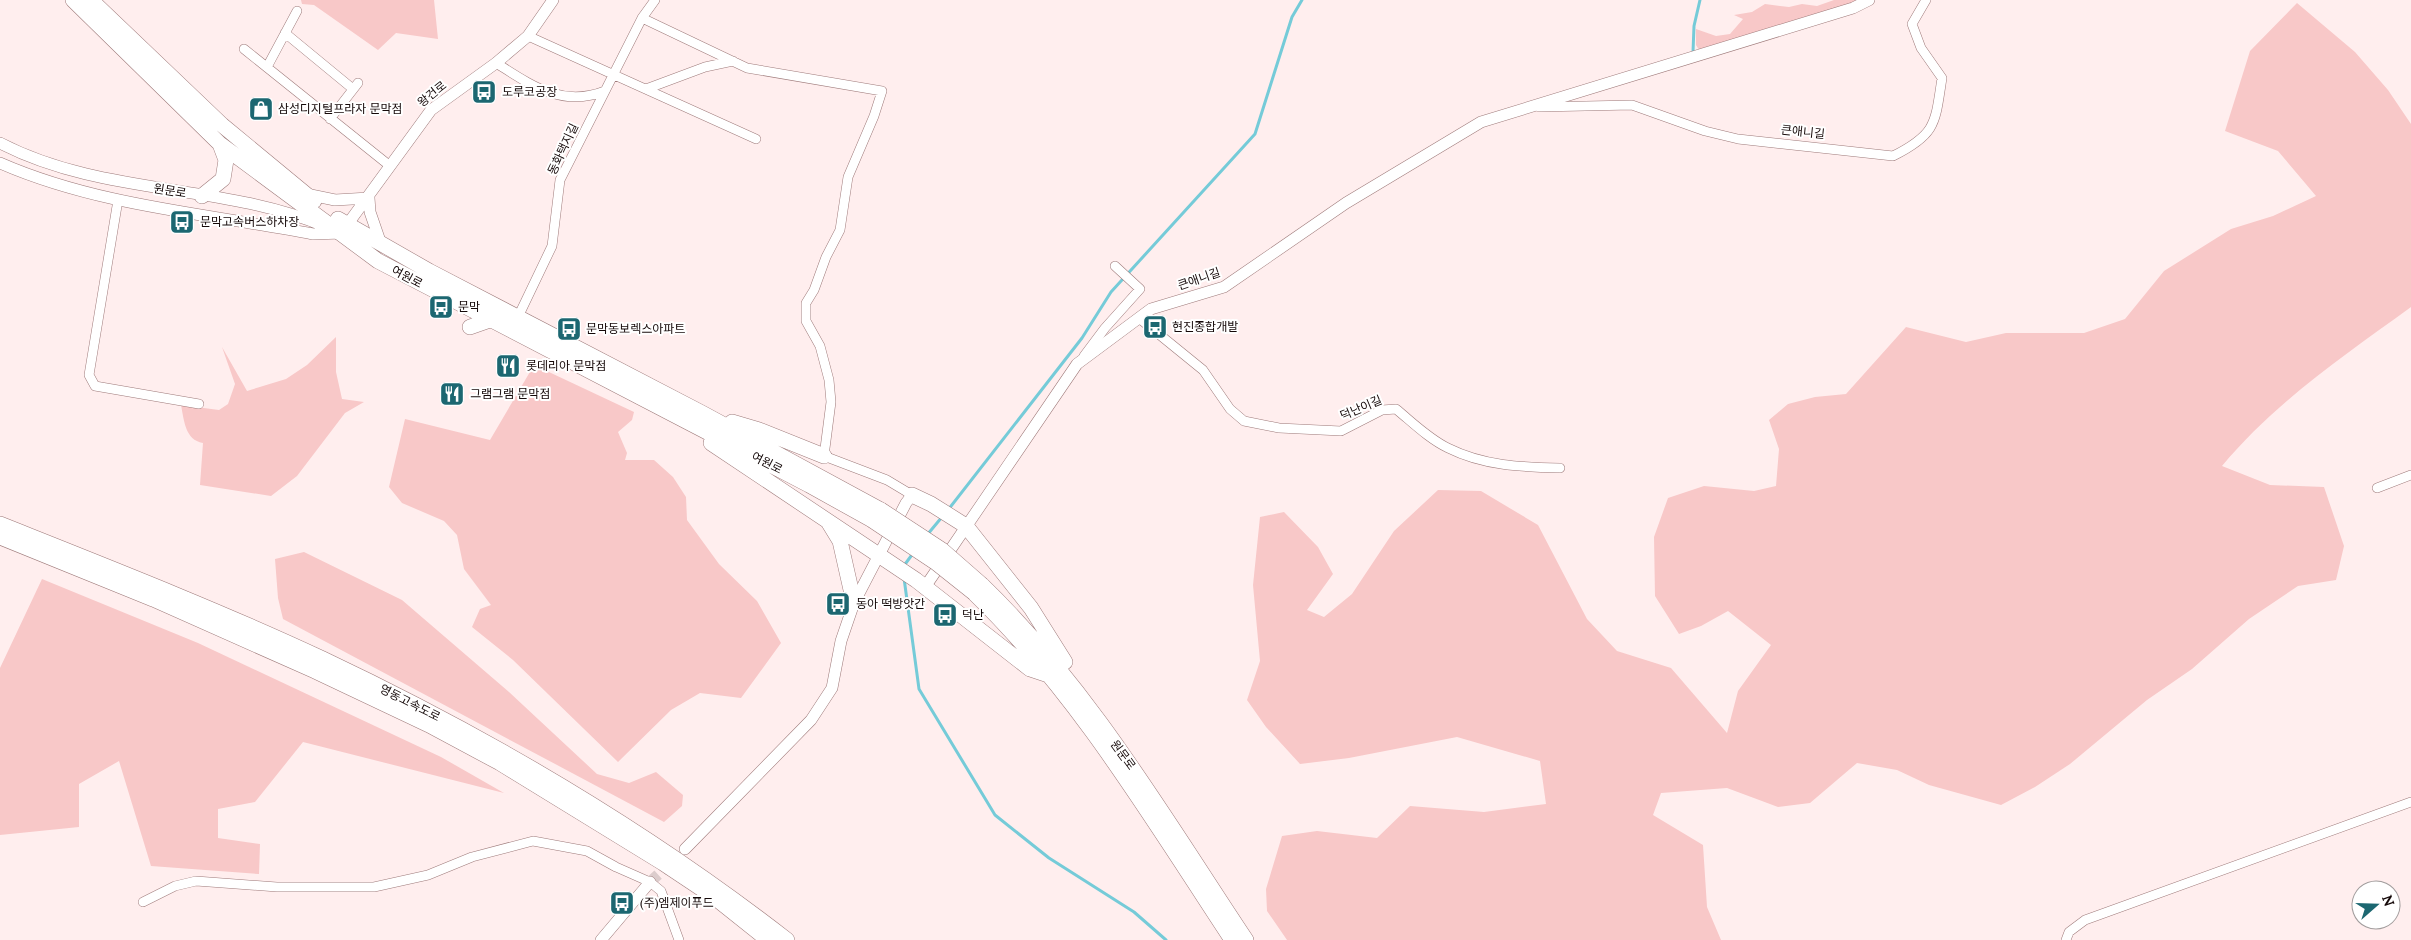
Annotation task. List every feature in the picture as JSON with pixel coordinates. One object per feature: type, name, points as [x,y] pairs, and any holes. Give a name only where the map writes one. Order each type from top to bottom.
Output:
[{"type":"highway","name":"여원로","points":[[73,0],[220,144],[344,229],[380,244],[518,316],[698,419],[942,550],[978,589]]},
{"type":"highway","name":"여원로","points":[[91,0],[222,126],[306,194],[378,261],[511,331],[698,419]]},
{"type":"highway","points":[[202,196],[223,179],[226,160],[220,144]]},
{"type":"highway","points":[[511,331],[518,316]]},
{"type":"highway","points":[[470,327],[490,320]]},
{"type":"highway","points":[[698,419],[758,430],[824,456]]},
{"type":"highway","points":[[698,419],[712,444],[894,564],[1030,669],[1051,676]]},
{"type":"highway","points":[[912,495],[962,523],[1031,608],[1092,712]]},
{"type":"highway","points":[[825,517],[840,541],[854,604]]},
{"type":"highway","name":"영동고속도로","points":[[0,524],[159,588],[323,659],[508,754],[655,843],[721,889],[787,940]]},
{"type":"highway","name":"영동고속도로","points":[[0,537],[154,599],[316,671],[429,725],[500,763],[663,863],[714,897],[768,940]]},
{"type":"highway","name":"원문로","points":[[978,589],[1084,718],[1232,940]]},
{"type":"highway","name":"원문로","points":[[978,589],[1016,618],[1050,656],[1148,789],[1246,940]]},
{"type":"street","name":"왕건로","points":[[344,229],[369,198],[431,110],[496,63],[528,36],[553,0]]},
{"type":"street","name":"동화택지길","points":[[518,316],[552,246],[560,180],[642,18],[655,0]]},
{"type":"street","name":"큰애니길","points":[[920,583],[1078,364],[1150,309],[1224,287],[1346,203],[1481,122],[1853,8],[1870,0]]},
{"type":"street","name":"큰애니길","points":[[1526,108],[1632,105],[1705,131],[1738,139],[1893,156],[1915,145],[1934,124],[1942,78],[1921,48],[1912,24],[1926,0]]},
{"type":"street","points":[[267,66],[297,11]]},
{"type":"street","points":[[642,18],[746,68],[882,91],[874,116],[848,177],[840,230],[806,303],[806,321],[820,346],[829,380],[832,402],[824,456],[887,480],[912,495],[906,503],[854,604],[841,641],[832,688],[811,720],[685,850]]},
{"type":"street","points":[[285,33],[356,86],[330,119]]},
{"type":"street","points":[[528,36],[756,139]]},
{"type":"street","points":[[244,49],[390,166]]},
{"type":"street","points":[[646,89],[705,68],[733,61]]},
{"type":"street","points":[[496,63],[532,85],[567,98],[588,98],[604,91]]},
{"type":"street","name":"원문로","points":[[0,143],[45,164],[121,183],[296,214],[344,229]]},
{"type":"street","name":"원문로","points":[[0,163],[118,200],[313,234],[344,229]]},
{"type":"street","points":[[121,183],[89,375],[95,386],[199,404]]},
{"type":"street","points":[[306,194],[335,200],[369,198],[372,219],[380,244]]},
{"type":"street","points":[[1078,364],[1105,328],[1140,289],[1117,267]]},
{"type":"street","name":"덕난이길","points":[[1139,318],[1203,370],[1230,409],[1244,421],[1279,428],[1341,431],[1382,410],[1396,409],[1447,448],[1484,462],[1516,467],[1560,468]]},
{"type":"street","points":[[2377,488],[2411,475]]},
{"type":"street","points":[[2066,940],[2069,932],[2085,920],[2411,802]]},
{"type":"street","points":[[143,902],[176,886],[196,881],[278,887],[374,886],[428,875],[472,857],[533,841],[587,851],[616,867],[650,882],[661,891],[679,940]]},
{"type":"street","points":[[601,940],[650,882]]},
{"type":"shaded area","points":[[301,0],[434,0],[438,39],[396,33],[378,50],[314,5],[302,4]]},
{"type":"shaded area","points":[[1834,0],[1863,0],[1699,50],[1696,45],[1696,29],[1716,36],[1730,34],[1743,19],[1734,15],[1752,12],[1765,4],[1789,7],[1802,4],[1817,6]]},
{"type":"shaded area","points":[[2297,3],[2355,52],[2388,90],[2411,124],[2411,307],[2288,400],[2222,466],[2270,485],[2324,487],[2344,546],[2336,580],[2298,586],[2249,619],[2192,669],[2147,700],[2070,764],[2035,787],[2001,805],[1929,785],[1897,770],[1857,763],[1810,803],[1778,807],[1727,788],[1661,793],[1653,815],[1703,845],[1707,907],[1721,940],[1287,940],[1267,911],[1266,889],[1282,836],[1317,831],[1377,838],[1410,806],[1484,812],[1546,804],[1540,761],[1457,737],[1349,758],[1300,764],[1266,727],[1247,700],[1260,661],[1253,585],[1260,517],[1284,512],[1318,547],[1333,574],[1307,610],[1324,617],[1352,594],[1394,531],[1438,490],[1481,491],[1538,525],[1587,619],[1617,651],[1671,668],[1727,733],[1738,691],[1771,645],[1728,611],[1701,626],[1679,634],[1655,596],[1654,537],[1668,498],[1704,486],[1754,491],[1776,486],[1779,449],[1769,420],[1788,404],[1815,397],[1846,394],[1906,327],[1966,342],[2006,333],[2084,333],[2125,319],[2164,271],[2231,229],[2273,216],[2316,196],[2278,151],[2225,131],[2250,51]]},
{"type":"shaded area","points":[[336,337],[336,372],[342,399],[364,402],[345,413],[297,476],[271,496],[200,485],[203,443],[192,438],[189,434],[181,405],[219,410],[228,404],[235,384],[222,347],[247,391],[286,379],[307,365]]},
{"type":"shaded area","points":[[534,365],[634,412],[632,420],[618,432],[627,453],[625,460],[654,460],[673,477],[686,497],[687,520],[719,564],[757,601],[781,643],[741,698],[700,693],[671,710],[618,762],[513,660],[472,627],[480,609],[491,605],[464,569],[457,535],[444,521],[402,503],[389,487],[405,419],[490,440]]},
{"type":"shaded area","points":[[304,552],[402,600],[509,692],[597,774],[629,783],[656,772],[683,795],[682,806],[664,822],[283,619],[278,598],[275,559]]},
{"type":"shaded area","points":[[42,579],[198,643],[441,757],[504,793],[303,742],[255,802],[218,809],[218,838],[260,844],[259,874],[151,866],[119,761],[79,784],[79,827],[0,835],[0,668]]},
{"type":"waterway","points":[[948,510],[1082,338],[1111,292],[1255,134],[1292,17],[1302,0]]},
{"type":"waterway","points":[[1693,52],[1694,26],[1700,0]]},
{"type":"waterway","points":[[927,535],[942,517]]},
{"type":"waterway","points":[[903,567],[914,552]]},
{"type":"waterway","points":[[904,578],[919,689],[995,815],[1049,858],[1134,912],[1166,940]]},
{"type":"tunnel","points":[[650,882],[673,861]]},
{"type":"place","name":"도루코공장","points":[[484,92]]},
{"type":"place","name":"삼성디지털프라자 문막점","points":[[261,109]]},
{"type":"place","name":"문막고속버스하차장","points":[[182,222]]},
{"type":"place","name":"문막","points":[[441,307]]},
{"type":"place","name":"현진종합개발","points":[[1155,327]]},
{"type":"place","name":"문막동보렉스아파트","points":[[569,329]]},
{"type":"place","name":"롯데리아 문막점","points":[[508,366]]},
{"type":"place","name":"그램그램 문막점","points":[[452,394]]},
{"type":"place","name":"동아 떡방앗간","points":[[838,604]]},
{"type":"place","name":"덕난","points":[[945,615]]},
{"type":"place","name":"(주)엠제이푸드","points":[[622,903]]}]
